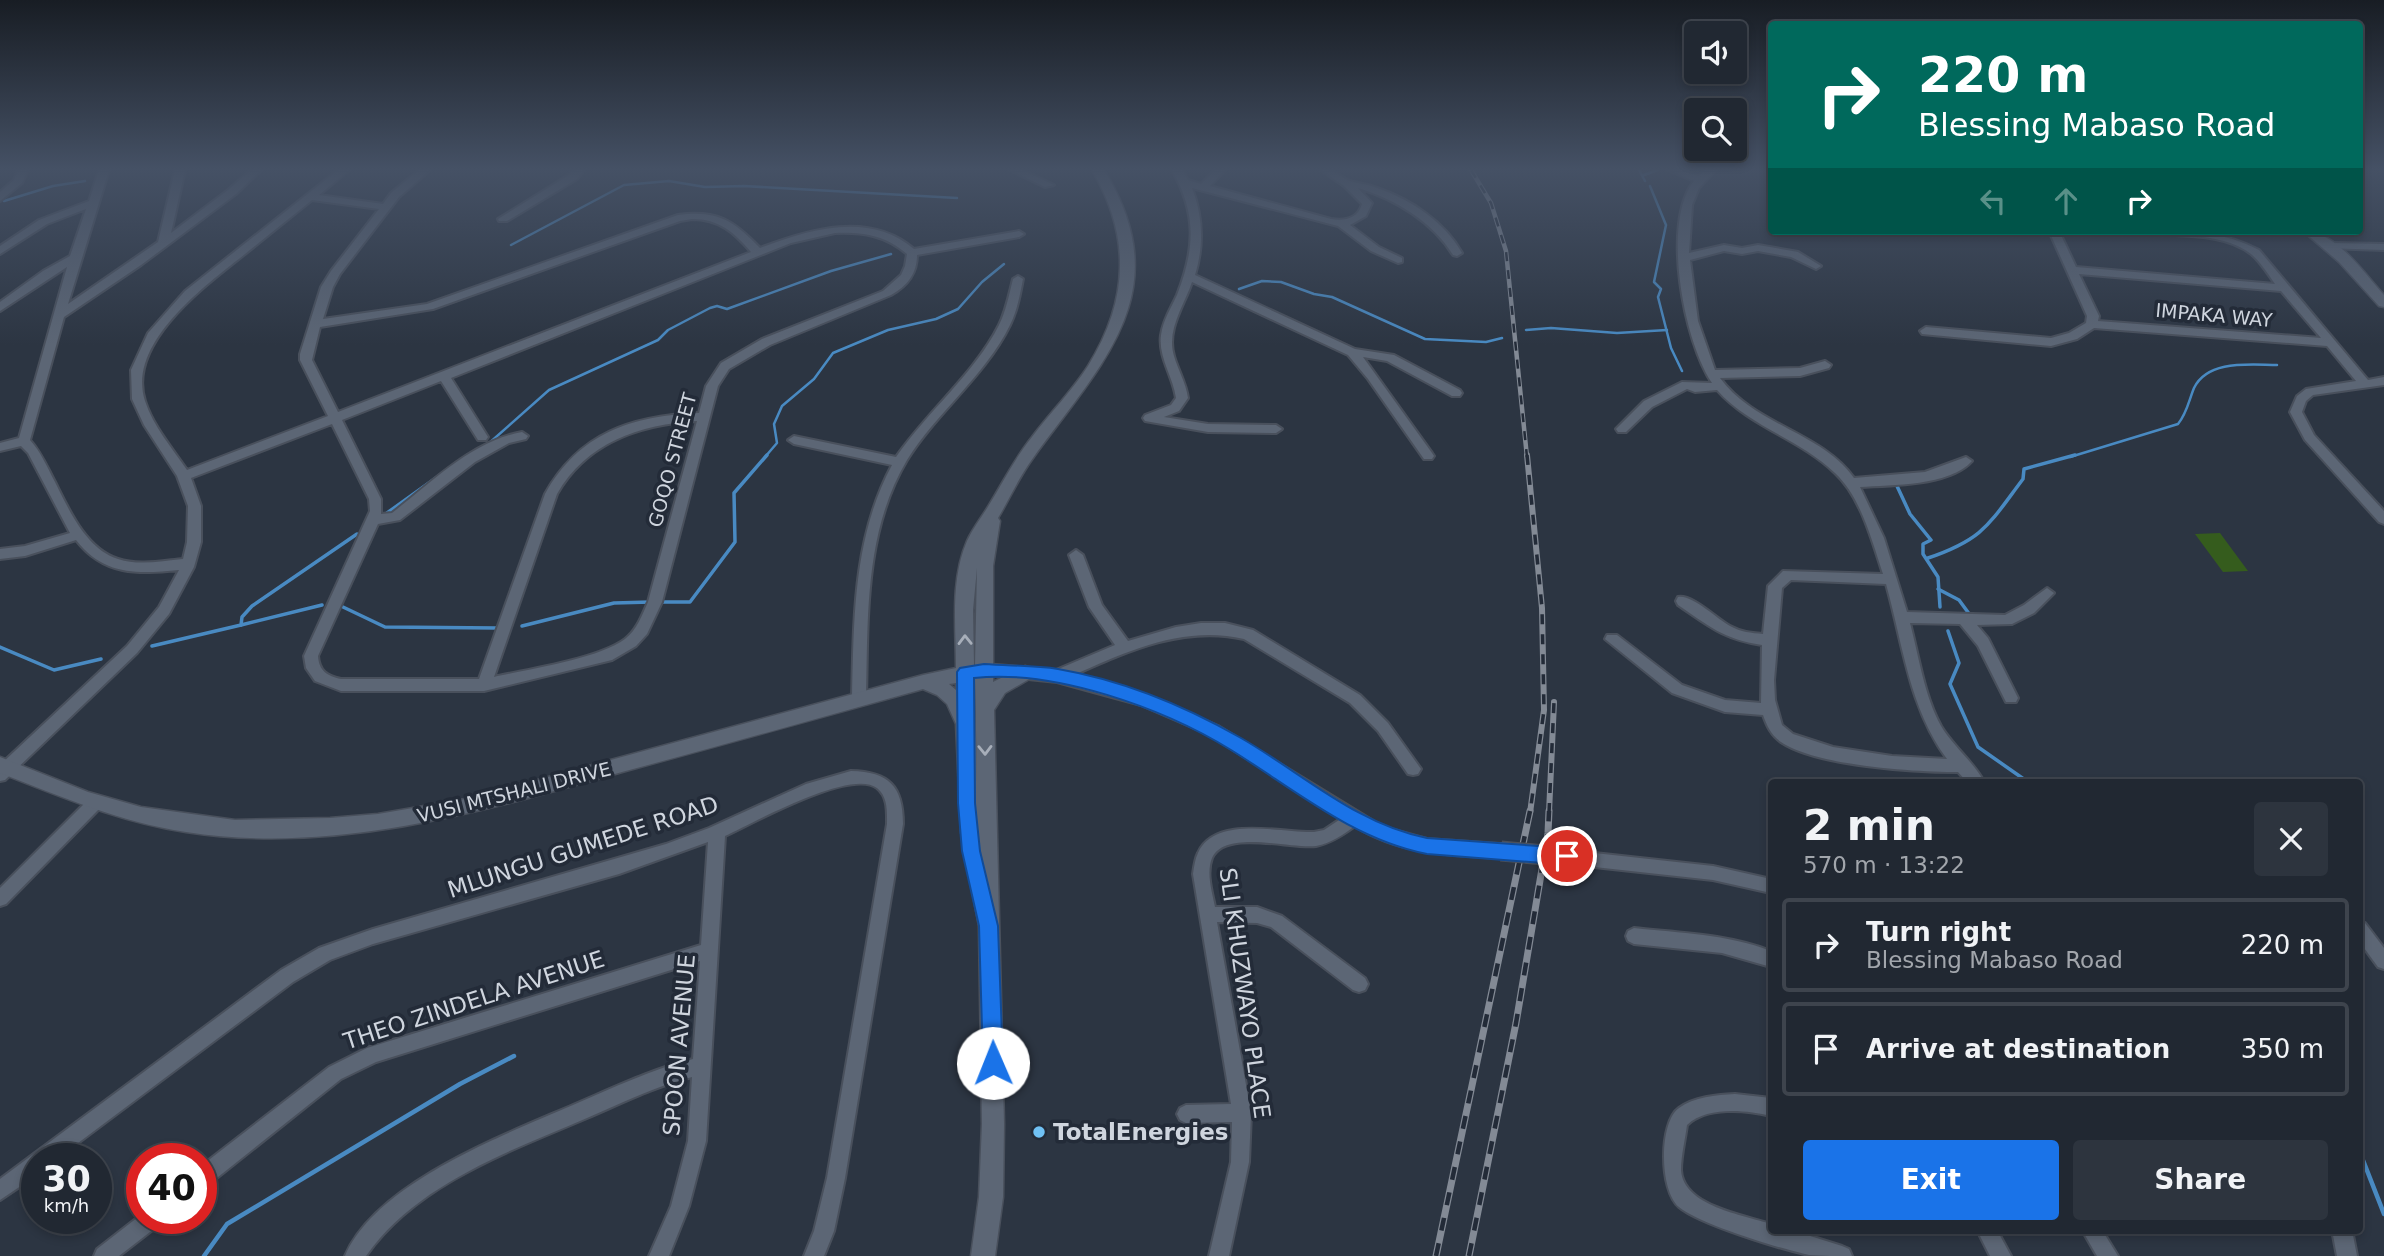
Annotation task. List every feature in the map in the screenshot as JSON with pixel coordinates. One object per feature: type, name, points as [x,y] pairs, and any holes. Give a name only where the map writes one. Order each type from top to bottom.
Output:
[{"type":"street","points":[[0,251],[33,229]]},
{"type":"street","points":[[24,441],[84,229]]},
{"type":"street","points":[[163,243],[166,229]]},
{"type":"street","points":[[61,314],[117,278],[182,229]]},
{"type":"street","points":[[3,769],[113,669],[154,625],[172,599],[188,564],[195,541],[196,524],[184,476],[140,408],[136,384],[141,357],[157,328],[189,293],[270,229]]},
{"type":"street","points":[[369,229],[330,281],[314,324],[306,360],[375,499],[376,511],[373,520],[395,517],[471,459],[506,439],[522,436]]},
{"type":"street","points":[[314,324],[435,305],[648,229]]},
{"type":"street","points":[[737,229],[758,253]]},
{"type":"street","points":[[184,476],[817,232],[850,229],[888,236],[898,240],[912,253],[1019,234]]},
{"type":"street","points":[[989,926],[971,851],[966,803],[966,733],[994,511],[1027,454],[1094,369],[1106,348],[1122,310],[1128,268],[1126,229]]},
{"type":"street","points":[[1197,229],[1195,264],[1166,338],[1182,398],[1175,408],[1149,418],[1208,428],[1276,429]]},
{"type":"street","points":[[1348,229],[1375,249],[1398,260]]},
{"type":"street","points":[[1438,229],[1445,234],[1457,253]]},
{"type":"street","points":[[1686,229],[1685,278],[1691,313],[1711,373],[1720,386],[1751,414],[1831,462],[1851,483],[1891,579],[1922,697],[1932,723],[1961,766],[1973,779]]},
{"type":"street","points":[[1926,331],[2051,342],[2068,339],[2092,324],[2093,316],[2056,235]]},
{"type":"street","points":[[2193,235],[2231,239],[2255,252],[2364,383]]},
{"type":"street","points":[[2315,235],[2330,246],[2384,303]]},
{"type":"street","points":[[2330,246],[2384,247]]},
{"type":"street","points":[[1685,258],[1719,249],[1742,251],[1758,248],[1794,254],[1816,266]]},
{"type":"street","name":"GOQO STREET","points":[[373,520],[311,656],[313,670],[320,677],[341,685],[484,685],[607,656],[631,642],[642,631],[655,601],[712,386],[732,361],[766,342],[887,293],[908,276],[912,253]]},
{"type":"street","points":[[0,307],[47,273],[75,258]]},
{"type":"street","points":[[2073,270],[2287,288]]},
{"type":"street","points":[[1190,277],[1352,352],[1390,358],[1456,393]]},
{"type":"street","points":[[859,699],[864,561],[879,511],[899,462],[944,401],[982,360],[1003,330],[1018,279]]},
{"type":"street","name":"IMPAKA WAY","points":[[2092,324],[2332,343]]},
{"type":"street","points":[[1352,352],[1373,376],[1428,456]]},
{"type":"street","points":[[1711,373],[1800,372],[1825,365]]},
{"type":"street","points":[[443,376],[482,437]]},
{"type":"street","points":[[2384,381],[2311,392],[2301,399],[2296,412],[2309,436],[2384,519]]},
{"type":"street","points":[[1622,429],[1648,404],[1686,385],[1695,388],[1720,386]]},
{"type":"street","points":[[484,685],[551,494],[562,471],[590,447],[644,423],[704,416]]},
{"type":"street","points":[[794,440],[899,462]]},
{"type":"street","points":[[24,441],[33,451],[78,535],[97,555],[114,564],[138,568],[188,564]]},
{"type":"street","points":[[0,447],[24,441]]},
{"type":"street","points":[[1851,483],[1926,477],[1949,472],[1966,461]]},
{"type":"street","points":[[0,554],[25,551],[78,535]]},
{"type":"street","points":[[1076,555],[1096,607],[1125,648]]},
{"type":"street","points":[[1891,579],[1788,575],[1775,586],[1767,689],[1769,710],[1776,730],[1802,747],[1890,763],[1961,766]]},
{"type":"street","points":[[1902,617],[2007,620],[2029,609],[2044,595]]},
{"type":"street","points":[[1683,601],[1730,633],[1771,641]]},
{"type":"street","points":[[1964,619],[1983,642],[2011,698]]},
{"type":"street","points":[[1057,676],[1125,648],[1211,626],[1225,627],[1248,634],[1355,699],[1383,727],[1413,769]]},
{"type":"street","points":[[1612,639],[1677,689],[1725,706],[1769,710]]},
{"type":"street","points":[[974,671],[1057,676],[1120,692],[1185,716],[1235,743],[1352,819],[1378,833],[1404,842],[1567,856],[1713,873],[1768,885]]},
{"type":"street","points":[[974,671],[984,709],[993,1124],[990,1196],[983,1256]]},
{"type":"street","name":"VUSI MTSHALI DRIVE","points":[[3,769],[95,803],[158,818],[243,829],[291,830],[370,824],[471,806],[859,699],[974,671]]},
{"type":"street","points":[[984,709],[999,688],[1025,673]]},
{"type":"street","points":[[923,682],[936,685],[951,695],[961,710],[966,733]]},
{"type":"street","name":"MLUNGU GUMEDE ROAD","points":[[63,1143],[287,976],[325,954],[675,849],[817,788],[846,778],[870,778],[881,782],[889,791],[894,803],[894,832],[836,1178],[824,1231],[814,1256]]},
{"type":"street","points":[[0,899],[95,803]]},
{"type":"street","name":"SLI KHUZWAYO PLACE","points":[[1219,1256],[1240,1162],[1242,1113],[1201,862],[1211,844],[1231,837],[1315,839],[1337,831],[1352,819]]},
{"type":"street","name":"SPOON AVENUE","points":[[659,1256],[680,1206],[697,1141],[717,833]]},
{"type":"street","points":[[1208,914],[1257,915],[1276,921],[1359,984]]},
{"type":"street","points":[[2363,933],[2384,961]]},
{"type":"street","points":[[1634,936],[1732,948],[1768,958]]},
{"type":"street","name":"THEO ZINDELA AVENUE","points":[[217,1165],[335,1073],[373,1054],[711,950]]},
{"type":"street","points":[[355,1256],[368,1234],[393,1211],[439,1181],[527,1134],[670,1073],[700,1066]]},
{"type":"street","points":[[1768,1106],[1750,1102],[1736,1103],[1691,1110],[1682,1115],[1678,1121],[1672,1169],[1675,1186],[1685,1200],[1709,1214],[1768,1233]]},
{"type":"street","points":[[1186,1114],[1242,1113]]},
{"type":"street","points":[[0,1191],[21,1175]]},
{"type":"street","points":[[104,1256],[132,1234]]},
{"type":"street","points":[[1772,1234],[1842,1256]]},
{"type":"street","points":[[1988,1234],[2001,1256]]},
{"type":"street","points":[[2094,1234],[2108,1256]]},
{"type":"street","points":[[2343,1234],[2347,1256]]},
{"type":"green space","points":[[2220,533],[2248,571],[2223,572],[2195,534]]},
{"type":"waterway","points":[[511,245],[542,229]]},
{"type":"waterway","points":[[1665,229],[1654,282],[1661,289],[1658,297],[1666,330]]},
{"type":"waterway","points":[[487,445],[549,390],[658,340],[668,330],[710,308],[717,306],[727,309],[831,271],[891,254]]},
{"type":"waterway","points":[[765,457],[777,443],[774,424],[782,406],[814,379],[833,353],[888,330],[936,319],[958,309],[982,282],[1004,264]]},
{"type":"waterway","points":[[1239,289],[1262,281],[1281,282],[1314,294],[1332,297],[1425,339],[1486,342],[1502,338]]},
{"type":"waterway","points":[[1526,330],[1551,328],[1617,333],[1666,330]]},
{"type":"waterway","points":[[1666,330],[1671,348],[1682,371]]},
{"type":"waterway","points":[[2070,457],[2178,424],[2194,388],[2209,372],[2231,366],[2277,365]]},
{"type":"waterway","points":[[387,513],[468,455],[466,457]]},
{"type":"waterway","points":[[658,602],[690,602],[735,542],[734,493],[767,455]]},
{"type":"waterway","points":[[1928,558],[1962,544],[1984,528],[2023,479],[2024,469],[2075,455]]},
{"type":"waterway","points":[[1897,486],[1910,514],[1931,540],[1923,544],[1923,554],[1938,577],[1939,589]]},
{"type":"waterway","points":[[241,625],[242,617],[252,606],[357,534]]},
{"type":"waterway","points":[[1939,589],[1959,600],[1970,615]]},
{"type":"waterway","points":[[1939,589],[1940,607]]},
{"type":"waterway","points":[[522,626],[614,603],[651,602]]},
{"type":"waterway","points":[[241,625],[322,605]]},
{"type":"waterway","points":[[343,607],[385,627],[497,628]]},
{"type":"waterway","points":[[152,646],[241,625]]},
{"type":"waterway","points":[[1948,631],[1959,663],[1950,684],[1978,747],[2024,779]]},
{"type":"waterway","points":[[0,647],[54,670],[101,659]]},
{"type":"waterway","points":[[204,1256],[227,1224],[460,1084],[514,1056]]},
{"type":"waterway","points":[[2363,1160],[2384,1214]]},
{"type":"railway","points":[[1499,229],[1506,251],[1527,457]]},
{"type":"railway","points":[[1527,455],[1542,608],[1544,710],[1530,813]]},
{"type":"railway","points":[[1549,813],[1554,702]]},
{"type":"railway","points":[[1436,1256],[1530,811]]},
{"type":"railway","points":[[1469,1256],[1516,1023],[1548,833],[1549,811]]},
{"type":"place","name":"TotalEnergies","points":[[1039,1132]]},
{"type":"route","points":[[993,1063],[989,926],[979,894],[966,803],[965,672],[984,670],[1057,676],[1097,685],[1164,707],[1235,743],[1352,819],[1378,833],[1404,842],[1567,856]]}]
